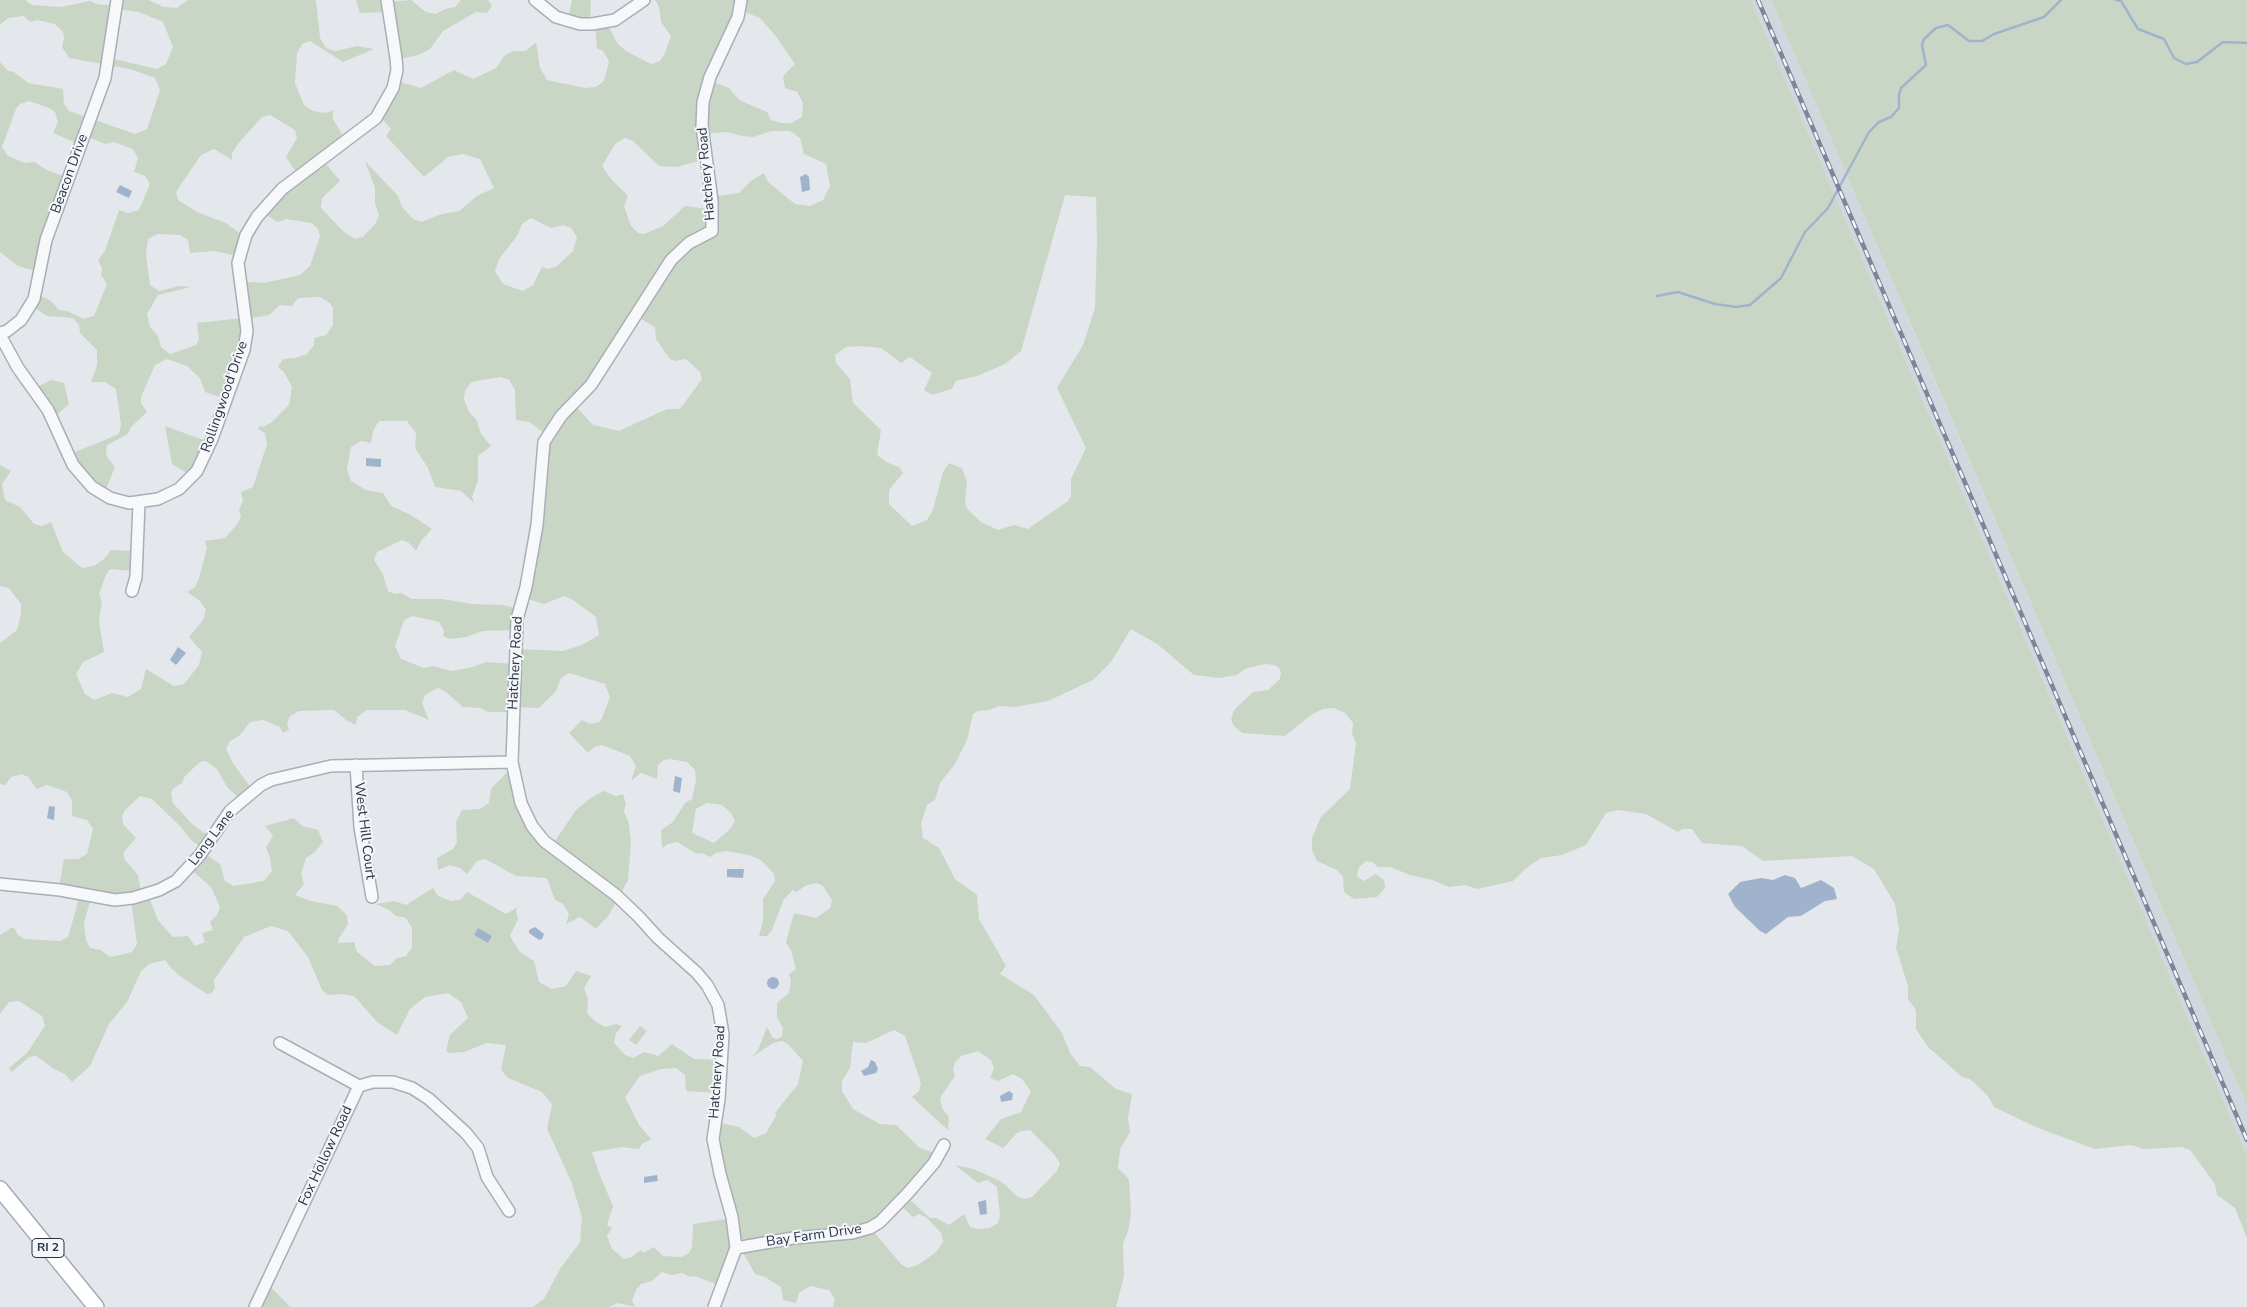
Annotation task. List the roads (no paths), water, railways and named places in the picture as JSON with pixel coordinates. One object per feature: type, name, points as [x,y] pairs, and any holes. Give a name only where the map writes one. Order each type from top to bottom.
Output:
[{"type":"main road","name":"RI 2","points":[[0,1189],[96,1307]]},
{"type":"street","name":"Beacon Drive","points":[[0,334],[21,320],[34,299],[39,285],[46,240],[105,78],[117,0]]},
{"type":"street","name":"Rollingwood Drive","points":[[0,334],[18,368],[48,410],[72,465],[84,480],[110,498],[120,502],[139,503],[158,500],[179,489],[196,471],[212,439],[244,350],[247,331],[238,263],[246,235],[253,223],[282,189],[368,126],[386,104],[393,88],[397,70],[387,0]]},
{"type":"street","points":[[535,0],[556,17],[580,24],[615,20],[644,0]]},
{"type":"street","name":"Hatchery Road","points":[[714,1307],[736,1248],[732,1217],[713,1139],[719,1099],[723,1034],[718,1005],[707,985],[697,973],[658,938],[616,895],[544,841],[532,826],[521,803],[512,762],[517,619],[526,587],[537,525],[544,442],[561,416],[592,385],[671,260],[689,244],[712,231],[712,194],[702,126],[703,102],[710,77],[738,17],[741,0]]},
{"type":"street","points":[[132,591],[136,577],[139,503]]},
{"type":"street","name":"Long Lane","points":[[0,884],[60,890],[115,900],[150,893],[176,881],[189,869],[230,811],[262,785],[279,777],[307,770],[356,765],[512,762]]},
{"type":"street","name":"West Hill Court","points":[[356,765],[360,827],[372,897]]},
{"type":"street","points":[[280,1043],[359,1086],[373,1082],[393,1082],[412,1088],[429,1099],[466,1133],[478,1148],[487,1177],[509,1211]]},
{"type":"street","name":"Fox Hollow Road","points":[[255,1307],[359,1086]]},
{"type":"street","name":"Bay Farm Drive","points":[[736,1248],[793,1238],[852,1233],[870,1228],[880,1222],[908,1193],[934,1163],[944,1145]]},
{"type":"water","points":[[806,174],[809,177],[810,190],[802,192],[800,177]]},
{"type":"water","points":[[120,185],[132,191],[129,198],[116,192]]},
{"type":"water","points":[[366,458],[381,459],[381,467],[366,466]]},
{"type":"water","points":[[178,647],[186,653],[176,665],[170,660]]},
{"type":"water","points":[[675,776],[682,778],[680,793],[673,791]]},
{"type":"water","points":[[49,806],[55,807],[54,820],[47,818]]},
{"type":"water","points":[[727,869],[744,869],[743,878],[727,877]]},
{"type":"water","points":[[1785,875],[1795,878],[1801,888],[1821,880],[1834,888],[1837,899],[1825,901],[1801,916],[1788,917],[1766,934],[1760,931],[1735,907],[1728,894],[1740,882],[1761,878],[1773,880]]},
{"type":"water","points":[[535,927],[544,934],[542,939],[539,940],[529,933],[529,930]]},
{"type":"water","points":[[478,928],[492,936],[488,943],[474,935]]},
{"type":"water","points":[[773,977],[779,983],[773,989],[767,983]]},
{"type":"water","points":[[871,1060],[875,1062],[878,1069],[876,1073],[864,1076],[861,1071],[868,1067]]},
{"type":"water","points":[[1009,1091],[1013,1094],[1012,1100],[1001,1102],[1000,1096]]},
{"type":"water","points":[[657,1175],[658,1181],[644,1183],[644,1177]]},
{"type":"water","points":[[986,1200],[987,1214],[980,1215],[978,1202]]},
{"type":"waterway","points":[[1657,296],[1678,292],[1715,304],[1736,307],[1750,305],[1781,278],[1805,232],[1828,208],[1869,132],[1879,122],[1891,117],[1899,108],[1901,88],[1926,65],[1922,45],[1924,39],[1936,28],[1948,25],[1969,41],[1982,41],[1994,34],[2044,17],[2061,0]]},
{"type":"waterway","points":[[2116,0],[2121,1],[2138,29],[2164,39],[2174,58],[2186,64],[2197,62],[2223,42],[2247,43]]},
{"type":"railway","points":[[1758,0],[2247,1140]]}]
